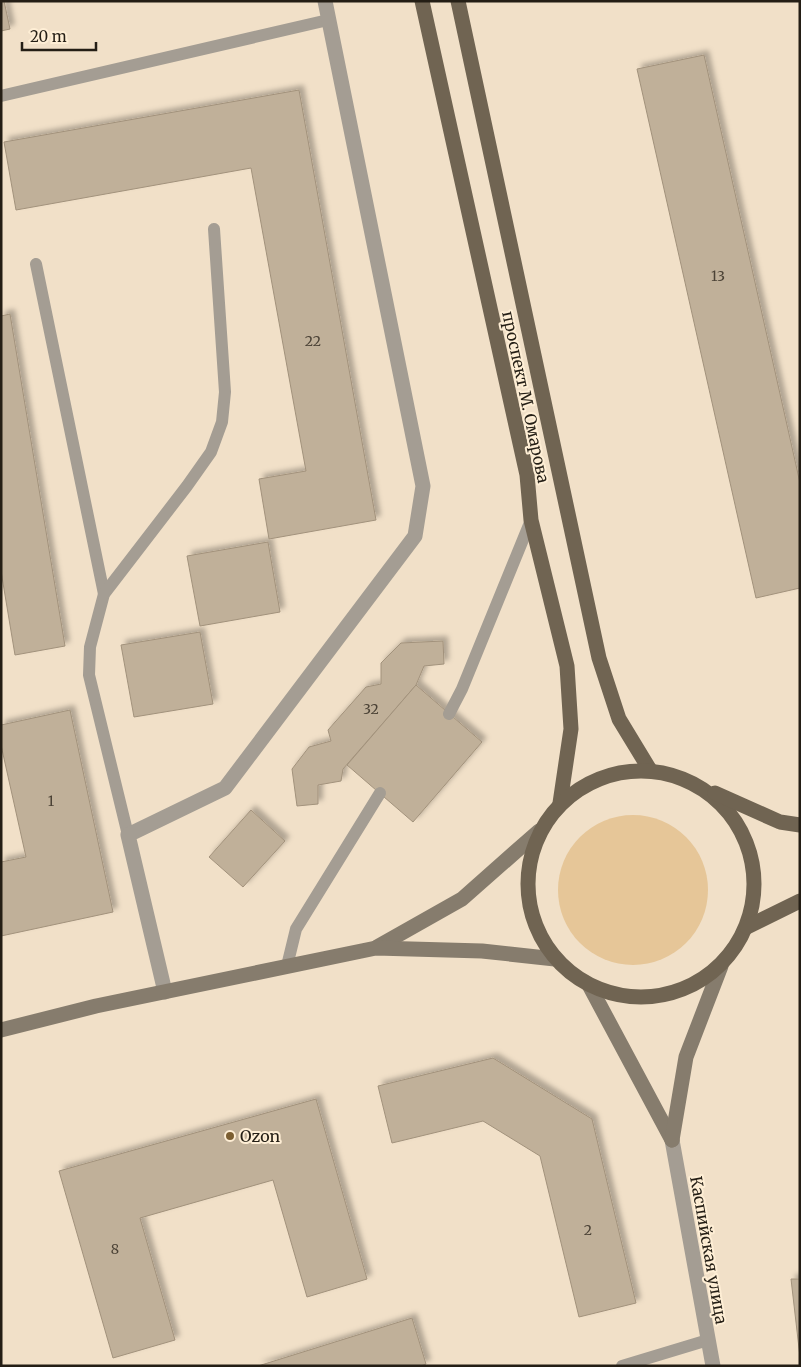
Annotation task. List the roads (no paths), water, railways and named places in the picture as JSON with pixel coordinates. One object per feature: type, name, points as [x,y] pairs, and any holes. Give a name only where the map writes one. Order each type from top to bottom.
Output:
[{"type":"main road","name":"проспект М. Омарова","points":[[422,1],[527,475],[531,520],[568,666],[571,729],[560,802]]},
{"type":"main road","name":"проспект М. Омарова","points":[[458,1],[599,658],[619,718],[650,770]]},
{"type":"main road","points":[[701,787],[731,813],[750,848],[755,888],[747,927],[720,966],[692,986],[658,997],[622,997],[589,985],[555,959],[532,920],[527,875],[539,831],[560,802],[586,783],[617,772],[650,770],[701,787],[780,822],[800,825]]},
{"type":"main road","points":[[747,927],[800,901]]},
{"type":"street","points":[[165,992],[128,835],[225,788],[416,536],[423,486],[325,1]]},
{"type":"street","points":[[376,948],[462,899],[539,831]]},
{"type":"street","points":[[1,1030],[96,1006],[376,948],[482,951],[555,959]]},
{"type":"street","points":[[672,1140],[686,1057],[720,966]]},
{"type":"street","points":[[589,985],[672,1140]]},
{"type":"street","name":"Каспийская улица","points":[[672,1140],[713,1366]]},
{"type":"lane","points":[[1,96],[328,20]]},
{"type":"lane","points":[[128,835],[89,675],[90,647],[104,594],[211,452],[222,422],[225,392],[214,229]]},
{"type":"lane","points":[[36,264],[104,594]]},
{"type":"lane","points":[[449,714],[462,688],[531,520]]},
{"type":"lane","points":[[287,966],[296,929],[380,793]]},
{"type":"lane","points":[[622,1366],[708,1340]]},
{"type":"place","name":"Ozon","points":[[230,1136]]}]
